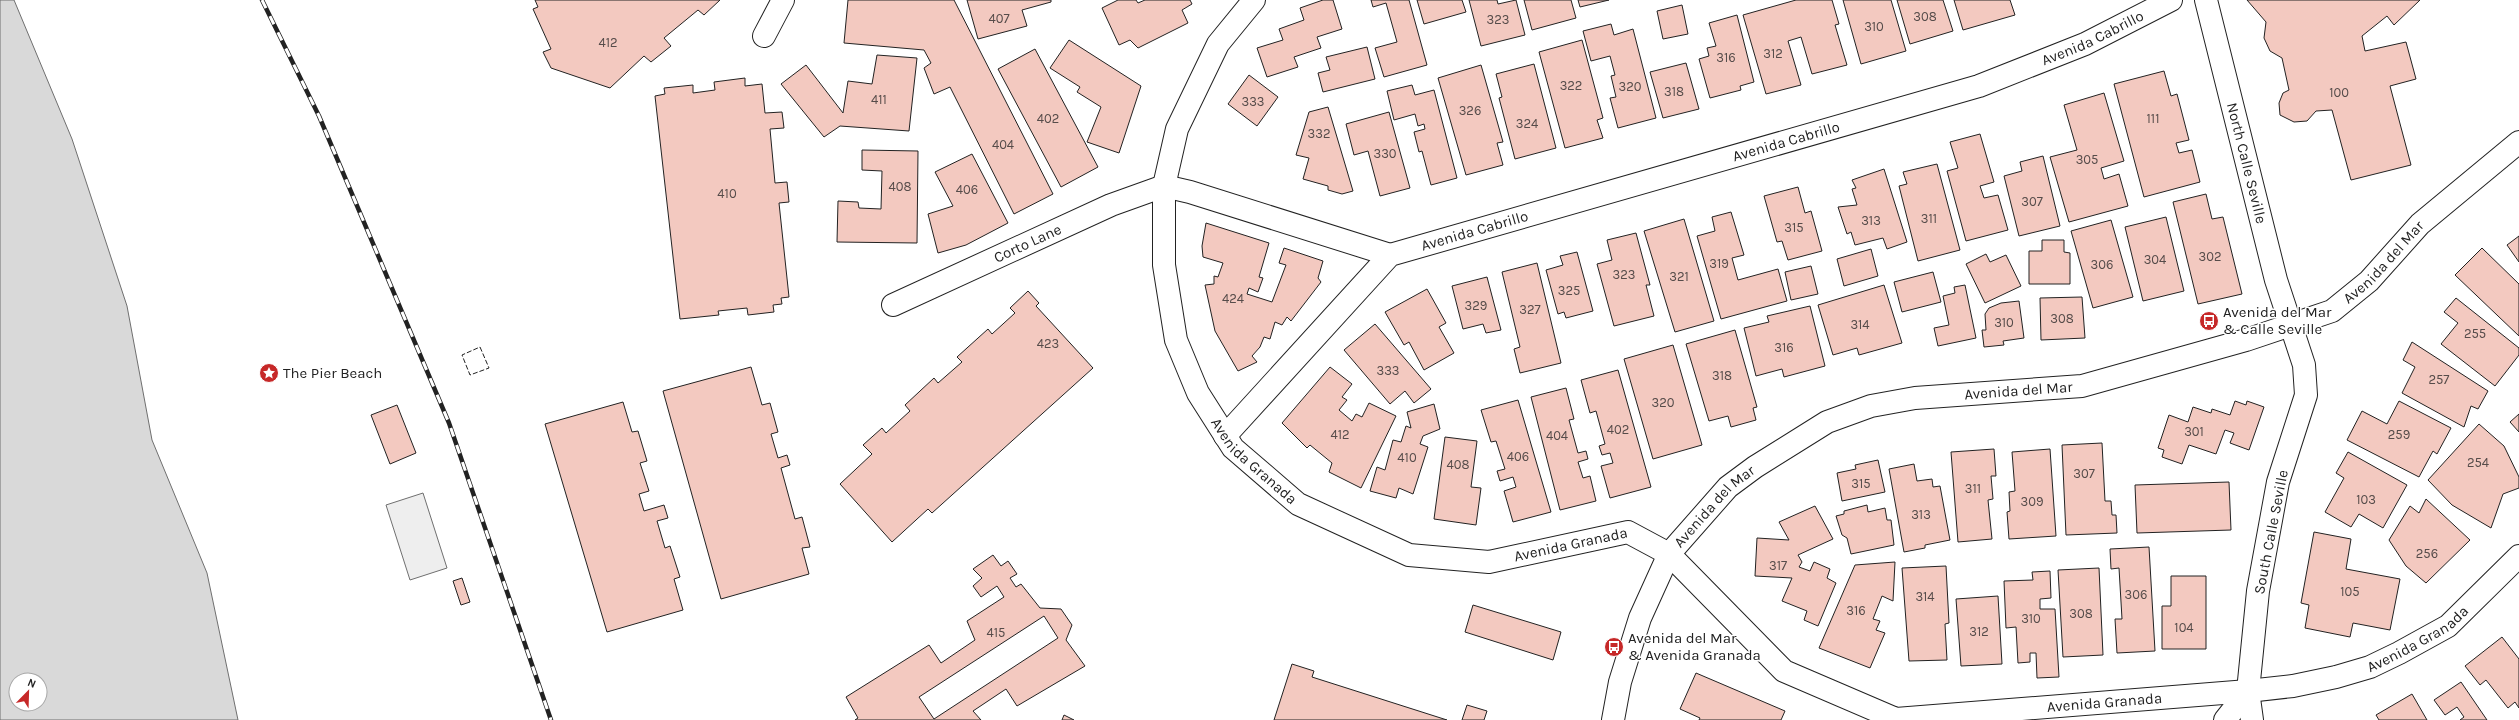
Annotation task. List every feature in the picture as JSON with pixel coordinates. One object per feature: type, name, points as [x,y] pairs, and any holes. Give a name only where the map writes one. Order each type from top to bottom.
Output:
[{"type":"street","points":[[764,36],[783,0]]},
{"type":"street","name":"Avenida Granada","points":[[1254,0],[1218,44],[1177,129],[1164,186],[1164,265],[1176,340],[1198,393],[1233,448],[1298,504],[1409,556],[1489,562],[1628,532],[1669,554],[1784,672],[1896,719],[2248,691],[2293,686],[2336,677],[2370,667],[2448,626],[2519,556]]},
{"type":"street","name":"Avenida Cabrillo","points":[[1390,255],[1979,86],[2085,44],[2171,0]]},
{"type":"street","name":"North Calle Seville","points":[[2206,0],[2276,280],[2290,325]]},
{"type":"street","name":"Avenida del Mar","points":[[1613,720],[1620,682],[1640,618],[1669,554],[1728,487],[1755,467],[1827,422],[1871,406],[1915,398],[2082,386],[2246,340],[2332,311],[2369,281],[2420,224],[2519,142]]},
{"type":"street","points":[[1164,186],[1190,192],[1390,255],[1225,436]]},
{"type":"street","name":"Corto Lane","points":[[893,305],[1111,205],[1164,186]]},
{"type":"street","name":"South Calle Seville","points":[[2252,720],[2248,691],[2258,591],[2278,482],[2306,395],[2304,365],[2290,325]]},
{"type":"street","points":[[2225,720],[2248,691]]},
{"type":"shaded area","points":[[0,0],[14,0],[72,139],[127,306],[152,440],[207,573],[238,720],[0,720]]},
{"type":"shaded area","points":[[423,493],[447,568],[410,580],[386,505]]},
{"type":"building","points":[[535,0],[720,0],[704,15],[698,10],[664,38],[671,46],[651,62],[644,56],[610,88],[551,68],[543,52],[551,49],[533,9],[538,7]]},
{"type":"building","points":[[848,0],[954,0],[1053,194],[1014,214],[950,87],[934,94],[924,68],[931,63],[924,50],[844,43]]},
{"type":"building","points":[[967,0],[1051,0],[1051,2],[1022,10],[1027,26],[978,39]]},
{"type":"building","points":[[1118,0],[1136,0],[1138,3],[1145,0],[1190,0],[1192,4],[1182,10],[1188,23],[1138,48],[1130,40],[1119,45],[1102,8]]},
{"type":"building","points":[[1323,0],[1333,0],[1342,29],[1317,37],[1321,48],[1294,57],[1298,67],[1267,77],[1257,48],[1283,40],[1279,29],[1304,20],[1300,8]]},
{"type":"building","points":[[1371,0],[1409,0],[1427,65],[1384,77],[1375,48],[1397,42],[1386,3],[1373,7]]},
{"type":"building","points":[[1417,0],[1462,0],[1466,12],[1424,24]]},
{"type":"building","points":[[1469,0],[1497,0],[1498,4],[1516,0],[1525,35],[1481,46]]},
{"type":"building","points":[[1524,0],[1571,0],[1576,18],[1532,30]]},
{"type":"building","points":[[1578,0],[1609,0],[1580,7]]},
{"type":"building","points":[[1796,0],[1832,0],[1839,24],[1835,25],[1847,65],[1812,74],[1801,37],[1788,41],[1801,85],[1766,94],[1743,15]]},
{"type":"building","points":[[1843,0],[1891,0],[1906,51],[1861,64]]},
{"type":"building","points":[[1897,0],[1943,0],[1953,31],[1910,44]]},
{"type":"building","points":[[1954,0],[2010,0],[2015,15],[1963,30]]},
{"type":"building","points":[[2247,0],[2420,0],[2394,25],[2387,16],[2362,36],[2365,51],[2406,42],[2416,79],[2390,86],[2411,165],[2351,180],[2332,110],[2316,111],[2307,121],[2294,122],[2280,115],[2279,103],[2283,93],[2289,90],[2282,58],[2270,51],[2264,38],[2266,22]]},
{"type":"building","points":[[1682,5],[1688,34],[1663,39],[1657,11]]},
{"type":"building","points":[[1737,15],[1754,82],[1740,86],[1741,90],[1710,98],[1699,59],[1709,56],[1707,48],[1716,46],[1709,23]]},
{"type":"building","points":[[1611,24],[1614,35],[1633,29],[1656,118],[1618,128],[1610,98],[1616,97],[1611,76],[1615,75],[1610,56],[1591,61],[1583,31]]},
{"type":"building","points":[[1069,40],[1141,86],[1119,153],[1087,142],[1101,107],[1077,92],[1080,87],[1050,68]]},
{"type":"building","points":[[1582,40],[1603,118],[1597,120],[1603,138],[1565,148],[1539,52]]},
{"type":"building","points":[[1367,47],[1375,79],[1323,92],[1318,73],[1330,70],[1326,57]]},
{"type":"building","points":[[1035,49],[1098,167],[1061,187],[998,69]]},
{"type":"building","points":[[877,55],[917,58],[909,131],[840,126],[824,137],[781,84],[806,65],[843,113],[848,81],[872,84]]},
{"type":"building","points":[[1686,63],[1699,109],[1663,118],[1650,72]]},
{"type":"building","points":[[1534,64],[1556,148],[1515,159],[1499,98],[1502,97],[1496,74]]},
{"type":"building","points":[[1481,65],[1503,142],[1497,143],[1503,165],[1466,175],[1438,78]]},
{"type":"building","points":[[2164,71],[2171,96],[2177,94],[2189,140],[2176,143],[2179,153],[2192,150],[2200,182],[2144,197],[2114,84]]},
{"type":"building","points":[[1249,75],[1278,97],[1257,126],[1228,104]]},
{"type":"building","points":[[745,78],[745,86],[762,84],[765,113],[782,112],[784,128],[770,129],[775,183],[787,182],[789,202],[779,203],[789,297],[781,298],[782,304],[773,305],[774,312],[748,315],[747,308],[718,311],[719,315],[680,319],[655,96],[665,94],[664,88],[693,85],[693,93],[715,90],[714,82]]},
{"type":"building","points":[[1412,85],[1415,95],[1434,90],[1457,178],[1431,185],[1422,151],[1419,152],[1414,132],[1425,129],[1424,124],[1418,126],[1415,114],[1394,120],[1387,91]]},
{"type":"building","points":[[2104,93],[2124,161],[2101,168],[2104,179],[2119,174],[2128,206],[2069,222],[2050,157],[2077,150],[2064,105]]},
{"type":"building","points":[[1328,107],[1353,191],[1342,194],[1328,190],[1328,186],[1303,179],[1309,158],[1296,155],[1309,112]]},
{"type":"building","points":[[1389,112],[1410,188],[1380,196],[1368,151],[1354,155],[1346,124]]},
{"type":"building","points":[[1980,134],[1994,182],[1980,186],[1984,198],[1998,195],[2008,230],[1966,241],[1947,171],[1958,168],[1950,142]]},
{"type":"building","points":[[862,150],[918,151],[917,243],[837,242],[838,201],[858,202],[859,208],[881,209],[882,171],[862,170]]},
{"type":"building","points":[[972,154],[1008,223],[966,245],[938,253],[928,214],[953,206],[935,172]]},
{"type":"building","points":[[2043,156],[2060,226],[2019,236],[2004,176],[2022,171],[2020,162]]},
{"type":"building","points":[[1937,164],[1960,250],[1918,261],[1899,186],[1907,184],[1903,172]]},
{"type":"building","points":[[1884,169],[1907,242],[1887,249],[1883,238],[1855,245],[1851,232],[1847,234],[1838,207],[1857,205],[1852,189],[1856,188],[1852,180]]},
{"type":"building","points":[[1798,187],[1805,213],[1811,211],[1822,251],[1788,260],[1782,241],[1777,242],[1764,196]]},
{"type":"building","points":[[2206,194],[2212,219],[2223,217],[2242,294],[2198,304],[2173,202]]},
{"type":"building","points":[[1731,212],[1744,255],[1732,258],[1738,280],[1778,269],[1787,301],[1721,319],[1697,236],[1715,231],[1712,217]]},
{"type":"building","points":[[2166,217],[2184,291],[2143,301],[2125,227]]},
{"type":"building","points":[[1684,219],[1714,321],[1675,332],[1644,231]]},
{"type":"building","points":[[2111,220],[2133,297],[2093,308],[2071,231]]},
{"type":"building","points":[[1206,223],[1269,243],[1259,277],[1263,278],[1258,292],[1249,288],[1247,294],[1272,302],[1286,265],[1279,263],[1284,248],[1323,261],[1318,278],[1321,282],[1291,321],[1287,317],[1282,325],[1275,322],[1270,339],[1264,337],[1260,347],[1252,356],[1257,362],[1238,371],[1215,331],[1205,285],[1214,284],[1214,276],[1218,277],[1223,263],[1203,257],[1202,246]]},
{"type":"building","points":[[1636,233],[1650,285],[1646,285],[1654,316],[1614,326],[1597,264],[1612,260],[1607,240]]},
{"type":"building","points":[[2519,236],[2519,262],[2507,245]]},
{"type":"building","points":[[2042,240],[2064,240],[2064,252],[2070,253],[2070,284],[2029,284],[2029,251],[2042,251]]},
{"type":"building","points":[[2482,248],[2519,284],[2519,336],[2455,275]]},
{"type":"building","points":[[1871,249],[1878,276],[1844,286],[1837,259]]},
{"type":"building","points":[[1577,252],[1593,311],[1566,318],[1564,312],[1558,314],[1546,270],[1563,265],[1560,256]]},
{"type":"building","points":[[1986,254],[1990,262],[2006,255],[2021,286],[1985,303],[1966,264]]},
{"type":"building","points":[[1537,263],[1561,363],[1520,373],[1514,349],[1520,347],[1502,272]]},
{"type":"building","points":[[1811,266],[1818,294],[1791,300],[1785,272]]},
{"type":"building","points":[[1933,272],[1941,302],[1902,312],[1894,282]]},
{"type":"building","points":[[1487,277],[1501,330],[1486,333],[1483,324],[1463,329],[1452,286]]},
{"type":"building","points":[[1884,285],[1902,343],[1859,355],[1857,348],[1833,355],[1818,305]]},
{"type":"building","points":[[1965,285],[1976,338],[1938,346],[1934,328],[1949,325],[1943,296],[1955,293],[1954,287]]},
{"type":"building","points":[[1427,289],[1446,323],[1439,327],[1454,353],[1424,370],[1409,342],[1404,345],[1385,312]]},
{"type":"building","points":[[1028,291],[1039,303],[1036,306],[1093,368],[932,513],[928,509],[892,542],[840,484],[872,454],[863,445],[882,428],[886,433],[910,411],[905,405],[934,378],[938,383],[962,362],[957,357],[988,329],[992,334],[1015,313],[1010,308]]},
{"type":"building","points":[[2082,297],[2085,338],[2041,340],[2040,298]]},
{"type":"building","points":[[2456,298],[2519,348],[2519,355],[2495,386],[2441,344],[2458,323],[2444,312]]},
{"type":"building","points":[[2019,301],[2024,338],[2003,341],[2004,345],[1984,347],[1982,330],[1986,330],[1985,314],[1989,308],[2001,303]]},
{"type":"building","points":[[1810,306],[1825,366],[1784,377],[1782,369],[1756,376],[1744,328],[1769,322],[1767,316]]},
{"type":"building","points":[[1375,324],[1431,389],[1414,403],[1405,391],[1390,404],[1344,350]]},
{"type":"building","points":[[1735,330],[1757,407],[1753,408],[1756,420],[1731,427],[1728,416],[1709,421],[1686,344]]},
{"type":"building","points":[[2412,342],[2488,391],[2478,409],[2471,406],[2464,427],[2402,393],[2415,367],[2403,360]]},
{"type":"building","points":[[1673,345],[1702,445],[1653,459],[1624,359]]},
{"type":"building","points":[[751,367],[762,405],[770,403],[778,432],[771,434],[778,458],[787,455],[790,465],[781,468],[795,519],[802,517],[810,547],[802,548],[809,574],[721,599],[663,391]]},
{"type":"building","points":[[1330,367],[1352,384],[1342,397],[1347,400],[1339,410],[1352,421],[1356,414],[1362,417],[1369,403],[1396,416],[1361,488],[1329,472],[1332,463],[1310,445],[1307,448],[1282,423]]},
{"type":"building","points":[[1618,370],[1651,487],[1610,498],[1601,466],[1613,463],[1610,453],[1602,455],[1599,446],[1605,444],[1596,411],[1590,413],[1581,380]]},
{"type":"building","points":[[1566,388],[1574,419],[1569,420],[1578,453],[1586,451],[1588,459],[1578,462],[1583,478],[1590,476],[1596,501],[1560,510],[1531,397]]},
{"type":"building","points":[[1518,400],[1551,512],[1513,522],[1504,491],[1516,487],[1513,477],[1500,481],[1497,471],[1505,469],[1496,441],[1491,442],[1481,410]]},
{"type":"building","points":[[2235,401],[2246,405],[2247,401],[2264,407],[2249,450],[2230,443],[2234,433],[2225,430],[2216,454],[2189,445],[2182,464],[2162,457],[2164,450],[2158,448],[2169,415],[2188,422],[2193,407],[2211,413],[2212,409],[2230,415]]},
{"type":"building","points":[[2399,401],[2451,428],[2437,454],[2433,451],[2419,477],[2347,440],[2362,411],[2387,424]]},
{"type":"building","points":[[623,402],[632,432],[638,431],[647,461],[640,463],[649,491],[639,494],[644,511],[664,505],[668,518],[657,521],[665,548],[670,546],[680,577],[674,579],[683,610],[607,632],[545,424]]},
{"type":"building","points":[[1434,404],[1440,429],[1423,436],[1420,444],[1428,447],[1413,494],[1399,488],[1396,498],[1370,491],[1377,467],[1385,470],[1393,440],[1401,442],[1406,426],[1411,428],[1407,412]]},
{"type":"building","points":[[397,405],[416,453],[390,464],[371,415]]},
{"type":"building","points":[[2519,414],[2519,432],[2510,422]]},
{"type":"building","points":[[2479,424],[2504,446],[2519,477],[2519,488],[2503,494],[2491,528],[2452,505],[2428,480]]},
{"type":"building","points":[[1445,437],[1477,441],[1471,487],[1481,488],[1476,525],[1434,519]]},
{"type":"building","points":[[2102,443],[2105,501],[2111,501],[2112,515],[2116,515],[2117,533],[2066,535],[2062,445]]},
{"type":"building","points":[[1994,449],[1996,476],[1991,476],[1993,499],[1988,500],[1992,539],[1958,542],[1951,452]]},
{"type":"building","points":[[2050,449],[2056,536],[2009,539],[2007,512],[2010,511],[2009,492],[2015,491],[2012,452]]},
{"type":"building","points":[[2348,452],[2407,485],[2383,528],[2359,514],[2351,527],[2325,512],[2344,478],[2336,473]]},
{"type":"building","points":[[1878,460],[1885,492],[1842,501],[1837,473],[1856,469],[1855,465]]},
{"type":"building","points":[[1914,464],[1917,481],[1932,479],[1933,487],[1940,486],[1950,540],[1925,545],[1925,548],[1904,552],[1889,469]]},
{"type":"building","points":[[2229,482],[2231,530],[2137,533],[2135,485]]},
{"type":"building","points":[[2426,499],[2470,540],[2426,583],[2406,566],[2389,540],[2410,506],[2419,513]]},
{"type":"building","points":[[1867,505],[1868,512],[1885,508],[1887,520],[1891,520],[1894,545],[1851,554],[1847,538],[1842,535],[1836,516],[1844,514],[1844,511]]},
{"type":"building","points":[[1815,506],[1833,539],[1798,555],[1802,562],[1799,567],[1810,571],[1814,562],[1830,569],[1827,578],[1836,583],[1818,626],[1804,620],[1807,611],[1782,601],[1792,578],[1755,576],[1757,538],[1789,540],[1779,522]]},
{"type":"building","points":[[2314,532],[2351,539],[2346,569],[2400,579],[2390,630],[2353,623],[2350,637],[2305,628],[2309,605],[2301,603]]},
{"type":"building","points":[[2149,547],[2155,651],[2117,653],[2115,619],[2122,619],[2119,568],[2111,569],[2110,549]]},
{"type":"building","points":[[993,555],[1001,566],[1008,561],[1017,574],[1010,578],[1016,587],[1021,584],[1040,608],[1061,609],[1072,625],[1066,640],[1085,666],[1017,706],[1006,689],[973,711],[981,720],[855,720],[858,718],[846,697],[929,645],[941,663],[975,640],[967,621],[1004,597],[997,586],[981,597],[973,586],[982,578],[973,569]],"holes":[[[1044,616],[1058,638],[934,719],[919,697]]]},
{"type":"building","points":[[1895,562],[1893,601],[1882,596],[1873,619],[1880,621],[1876,630],[1885,633],[1870,668],[1819,648],[1855,565]]},
{"type":"building","points":[[1946,566],[1949,623],[1945,624],[1947,660],[1909,661],[1902,568]]},
{"type":"building","points":[[2099,568],[2103,655],[2063,657],[2058,570]]},
{"type":"building","points":[[2050,571],[2051,598],[2040,599],[2040,609],[2055,609],[2059,677],[2037,678],[2036,653],[2030,653],[2030,662],[2018,663],[2016,627],[2006,628],[2004,581],[2033,580],[2032,572]]},
{"type":"building","points":[[2171,576],[2206,576],[2206,649],[2162,649],[2162,606],[2171,606]]},
{"type":"building","points":[[462,578],[470,602],[461,605],[453,581]]},
{"type":"building","points":[[1998,596],[2002,664],[1961,666],[1956,599]]},
{"type":"building","points":[[1473,605],[1561,632],[1553,660],[1465,632]]},
{"type":"building","points":[[2502,637],[2519,659],[2519,708],[2515,702],[2508,708],[2486,680],[2480,685],[2465,666]]},
{"type":"building","points":[[1292,664],[1314,671],[1312,677],[1447,720],[1274,720]]},
{"type":"building","points":[[1696,673],[1785,711],[1781,720],[1699,720],[1700,718],[1680,709]]},
{"type":"building","points":[[2461,682],[2487,720],[2460,720],[2464,717],[2457,707],[2445,715],[2434,700]]},
{"type":"building","points":[[2412,694],[2427,720],[2379,720],[2376,715]]},
{"type":"building","points":[[1467,705],[1487,711],[1484,720],[1462,720]]},
{"type":"building","points":[[1064,715],[1074,720],[1062,720]]},
{"type":"railway","points":[[262,0],[319,116],[449,423],[551,720]]},
{"type":"fence","points":[[480,347],[489,368],[470,375],[462,355],[480,347]]},
{"type":"place","name":"Avenida del Mar & Calle Seville","points":[[2209,321]]},
{"type":"place","name":"The Pier Beach","points":[[269,373]]},
{"type":"place","name":"Avenida del Mar & Avenida Granada","points":[[1614,647]]}]
